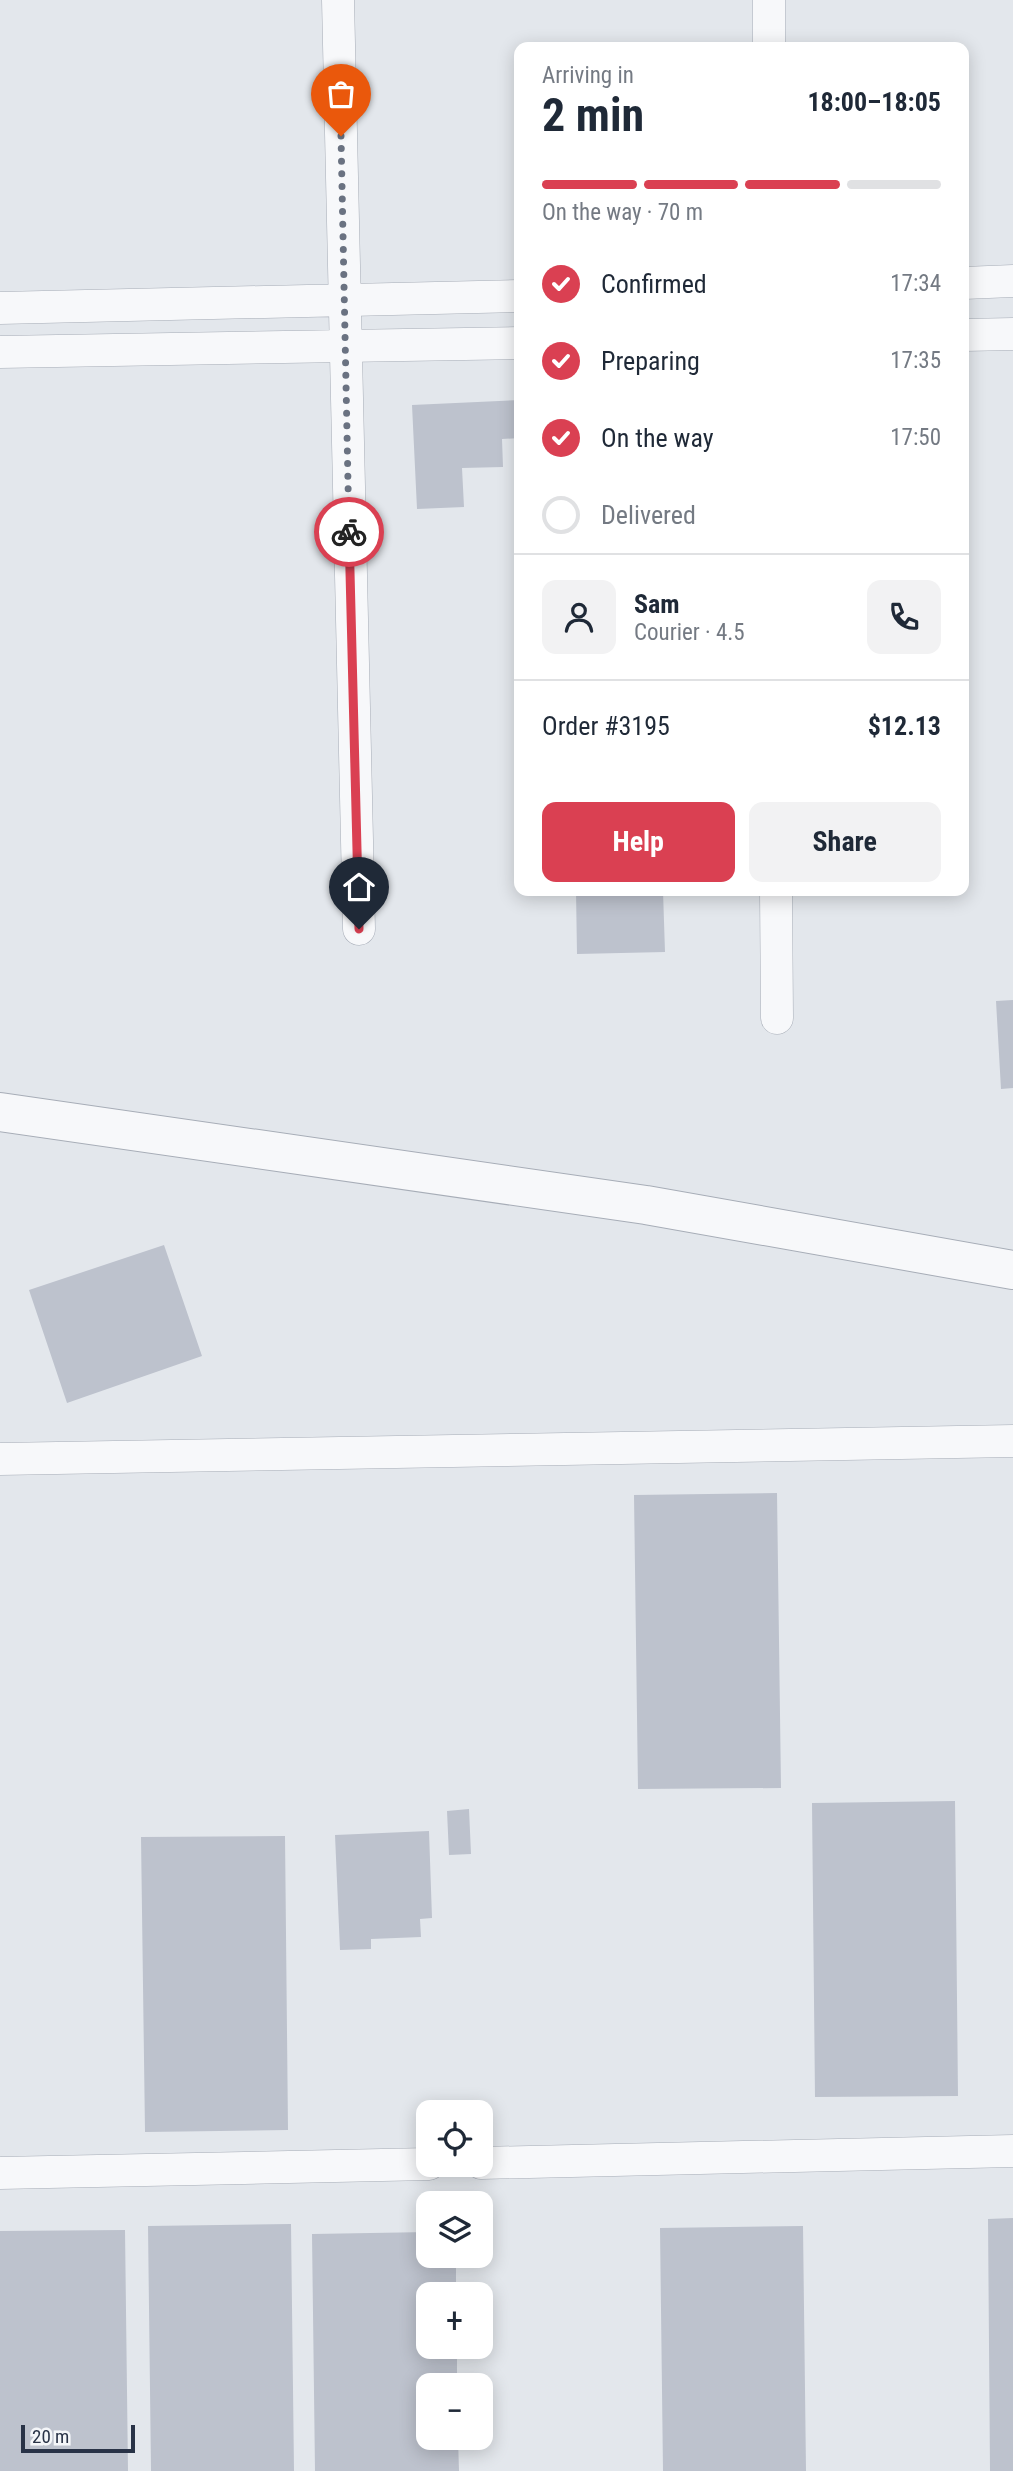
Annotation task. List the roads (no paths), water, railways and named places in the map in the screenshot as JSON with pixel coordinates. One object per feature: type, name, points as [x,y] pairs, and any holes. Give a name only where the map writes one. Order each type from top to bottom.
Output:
[{"type":"street","points":[[338,0],[359,929]]},
{"type":"street","points":[[769,0],[769,42]]},
{"type":"street","points":[[969,283],[1013,281]]},
{"type":"street","points":[[0,308],[514,296]]},
{"type":"street","points":[[969,335],[1013,334]]},
{"type":"street","points":[[0,352],[514,343]]},
{"type":"street","points":[[776,896],[777,1018]]},
{"type":"street","points":[[0,1112],[646,1205],[1013,1270]]},
{"type":"street","points":[[0,1459],[1013,1441]]},
{"type":"street","points":[[493,2162],[1013,2151]]},
{"type":"street","points":[[0,2173],[416,2164]]}]
